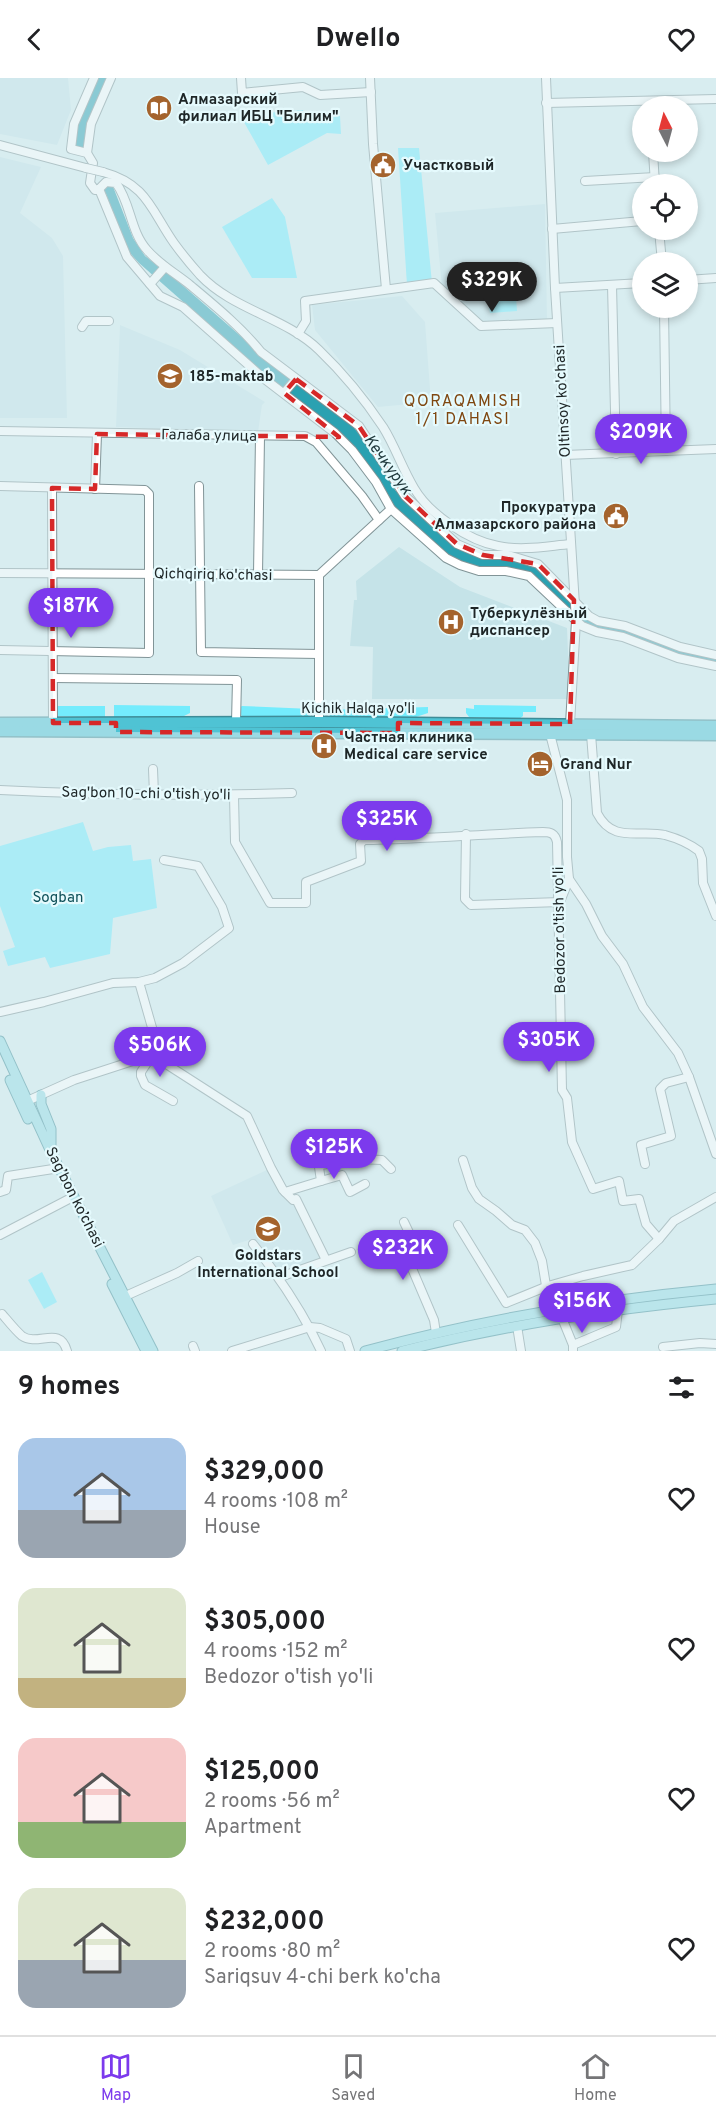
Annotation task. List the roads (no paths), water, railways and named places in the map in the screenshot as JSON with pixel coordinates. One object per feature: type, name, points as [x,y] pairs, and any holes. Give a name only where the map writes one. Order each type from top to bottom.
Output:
[{"type":"highway","name":"Kichik Halqa yo'li","points":[[1,727],[53,723],[116,728],[236,722],[319,722],[398,728],[591,734],[716,726]]},
{"type":"highway","name":"Kichik Halqa yo'li","points":[[1,727],[398,728],[570,724],[716,735]]},
{"type":"main road","name":"Sag’bon ko’chasi","points":[[0,1041],[23,1103],[51,1152],[122,1297]]},
{"type":"main road","name":"Sag’bon ko’chasi","points":[[0,1056],[53,1169],[150,1351]]},
{"type":"main road","points":[[41,1095],[41,1104],[51,1129],[51,1152]]},
{"type":"main road","points":[[365,1351],[618,1310],[716,1289]]},
{"type":"main road","points":[[402,1351],[436,1333],[550,1310],[669,1299],[716,1299]]},
{"type":"street","points":[[87,153],[71,149],[74,124],[94,78]]},
{"type":"street","points":[[111,78],[91,124],[87,153],[93,163],[90,183],[95,190],[106,183],[116,183],[125,199],[141,243],[165,267],[189,284],[252,340],[261,352],[359,426],[405,496],[457,544],[483,555],[508,555],[538,564],[589,616],[598,621],[625,626],[680,647],[716,655]]},
{"type":"street","points":[[241,78],[242,93],[303,87],[320,95],[371,92]]},
{"type":"street","points":[[370,78],[386,289]]},
{"type":"street","name":"Oltinsoy ko'chasi","points":[[546,78],[555,288],[576,621],[570,724]]},
{"type":"street","points":[[698,100],[716,99]]},
{"type":"street","points":[[546,104],[632,104]]},
{"type":"street","points":[[0,145],[103,172],[126,181],[144,196],[174,243],[198,272],[217,290],[233,301],[298,334],[318,348],[373,413],[390,439],[413,487],[443,519],[470,536],[497,546],[523,548],[571,544]]},
{"type":"street","points":[[585,181],[632,181]]},
{"type":"street","points":[[99,189],[127,257],[160,296],[183,307],[262,377],[335,433],[352,450],[376,482],[391,509],[446,558],[479,571],[506,571],[529,576],[576,621],[597,632],[623,637],[678,658],[716,666]]},
{"type":"street","points":[[552,229],[632,222]]},
{"type":"street","points":[[150,284],[165,267]]},
{"type":"street","points":[[698,279],[716,278]]},
{"type":"street","points":[[298,334],[306,321],[305,301],[434,283],[483,326],[557,323]]},
{"type":"street","points":[[555,288],[632,284]]},
{"type":"street","points":[[612,285],[616,454]]},
{"type":"street","points":[[664,318],[666,451]]},
{"type":"street","points":[[82,327],[86,321],[109,321]]},
{"type":"street","points":[[284,393],[296,379]]},
{"type":"street","name":"Галаба улица","points":[[0,431],[305,436],[316,442],[362,496],[379,520]]},
{"type":"street","points":[[95,489],[97,434]]},
{"type":"street","points":[[258,575],[260,436]]},
{"type":"street","points":[[565,455],[716,449]]},
{"type":"street","points":[[0,486],[146,490],[149,494],[149,653],[0,650]]},
{"type":"street","points":[[199,486],[201,652],[319,654]]},
{"type":"street","points":[[52,488],[53,723]]},
{"type":"street","points":[[319,722],[319,575],[391,509]]},
{"type":"street","name":"Qichqiriq ko'chasi","points":[[0,573],[319,575]]},
{"type":"street","points":[[53,678],[237,680],[236,722]]},
{"type":"street","points":[[234,795],[235,842],[270,903],[306,903],[306,882],[361,861],[360,844],[364,840],[429,839],[466,834],[465,899],[468,903],[560,902],[569,879],[567,800],[550,734]]},
{"type":"street","points":[[591,734],[597,813],[600,819],[617,832],[666,835],[699,851],[702,859],[703,883],[716,916]]},
{"type":"street","points":[[153,769],[154,794]]},
{"type":"street","name":"Sag'bon 10-chi o'tish yo'li","points":[[0,790],[234,795],[292,793]]},
{"type":"street","name":"Bedozor o'tish yo'li","points":[[466,834],[548,832],[555,836],[560,902],[562,1090],[567,1098],[572,1142],[593,1189],[619,1181],[623,1201],[639,1199],[645,1224],[659,1239]]},
{"type":"street","points":[[0,1012],[113,983],[139,982],[155,978],[183,963],[229,928],[222,907],[198,866],[164,860]]},
{"type":"street","points":[[569,879],[586,904],[602,936],[623,964],[643,1007],[678,1053],[689,1077],[716,1154]]},
{"type":"street","points":[[139,982],[155,1038],[151,1054],[141,1072],[142,1080],[145,1085],[173,1101]]},
{"type":"street","points":[[23,1103],[74,1080],[151,1054]]},
{"type":"street","points":[[151,1054],[247,1116],[271,1168],[285,1192],[293,1200],[296,1198],[326,1260]]},
{"type":"street","points":[[645,1164],[641,1145],[671,1136],[660,1089],[666,1083],[689,1077]]},
{"type":"street","points":[[321,1181],[319,1167],[321,1165],[357,1159],[382,1160],[391,1169]]},
{"type":"street","points":[[463,1160],[472,1188],[479,1199],[512,1225],[525,1230],[535,1243],[548,1286],[550,1310]]},
{"type":"street","points":[[0,1192],[6,1190],[9,1176],[53,1169]]},
{"type":"street","points":[[285,1192],[342,1175],[350,1191],[365,1185]]},
{"type":"street","points":[[458,1225],[506,1303],[548,1286],[632,1265],[674,1221],[716,1197]]},
{"type":"street","points":[[0,1236],[69,1199]]},
{"type":"street","points":[[405,1222],[413,1241],[402,1245],[434,1320],[436,1333]]},
{"type":"street","points":[[253,1244],[280,1277],[310,1326],[321,1351]]},
{"type":"street","points":[[280,1277],[351,1252]]},
{"type":"street","points":[[122,1297],[177,1273],[198,1261]]},
{"type":"street","points":[[562,1318],[573,1348],[616,1328],[618,1310]]},
{"type":"street","points":[[2,1314],[22,1336],[30,1339],[60,1338],[65,1343],[67,1351]]},
{"type":"street","points":[[232,1351],[310,1326],[346,1339],[350,1351]]},
{"type":"street","points":[[517,1326],[520,1351]]},
{"type":"street","points":[[663,1347],[700,1343],[716,1344]]},
{"type":"place","name":"Алмазарский филиал ИБЦ \"Билим\"","points":[[159,108]]},
{"type":"place","name":"Участковый","points":[[383,165]]},
{"type":"place","name":"185-maktab","points":[[170,376]]},
{"type":"place","name":"Прокуратура Алмазарского района","points":[[616,516]]},
{"type":"place","name":"Туберкулёзный диспансер","points":[[451,622]]},
{"type":"place","name":"Частная клиника Medical care service","points":[[324,746]]},
{"type":"place","name":"Grand Nur","points":[[540,764]]},
{"type":"place","name":"Goldstars International School","points":[[268,1229]]},
{"type":"district","name":"QORAQAMISH 1/1 DAHASI","points":[[463,409]]},
{"type":"water label","name":"Кечкурук","points":[[389,464]]},
{"type":"park label","name":"Sogban","points":[[58,897]]}]
